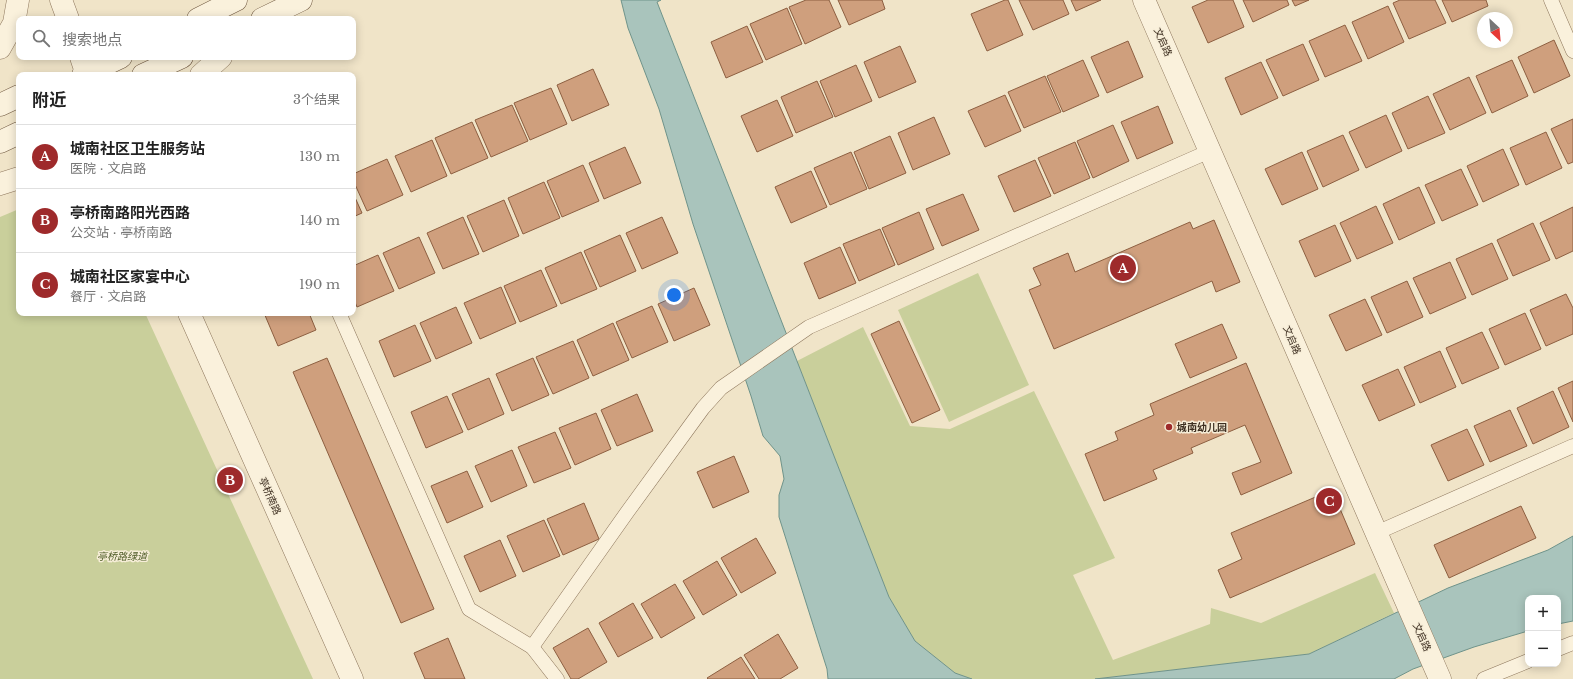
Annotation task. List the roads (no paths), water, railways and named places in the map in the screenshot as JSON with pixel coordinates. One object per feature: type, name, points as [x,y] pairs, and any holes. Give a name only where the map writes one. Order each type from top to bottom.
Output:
[{"type":"street","points":[[0,48],[14,23],[18,0]]},
{"type":"street","points":[[62,0],[67,16]]},
{"type":"street","points":[[204,16],[236,0]]},
{"type":"street","points":[[269,16],[302,0]]},
{"type":"street","name":"文启路","points":[[1144,0],[1440,679]]},
{"type":"street","points":[[85,70],[113,60]]},
{"type":"street","points":[[150,72],[176,60]]},
{"type":"street","points":[[204,72],[218,60]]},
{"type":"street","points":[[0,105],[16,97]]},
{"type":"street","points":[[0,142],[16,134]]},
{"type":"street","points":[[0,184],[16,179]]},
{"type":"street","name":"亭桥南路","points":[[191,316],[352,679]]},
{"type":"lane","points":[[1550,0],[1573,51]]},
{"type":"lane","points":[[532,647],[703,408],[721,388],[809,328],[1210,151]]},
{"type":"lane","points":[[340,316],[468,609],[532,647],[557,679]]},
{"type":"lane","points":[[1376,533],[1573,446]]},
{"type":"lane","points":[[1561,648],[1573,643]]},
{"type":"lane","points":[[1484,679],[1525,662]]},
{"type":"water","points":[[621,0],[661,0],[657,2],[889,597],[915,641],[955,673],[972,679],[828,679],[827,669],[779,517],[779,495],[784,479],[780,456],[763,436],[693,224],[659,109],[628,28]]},
{"type":"water","points":[[1573,536],[1573,621],[1561,623],[1561,595],[1525,595],[1525,632],[1474,647],[1413,669],[1394,679],[1095,679],[1309,654],[1448,588],[1548,550]]},
{"type":"place","name":"城南社区卫生服务站","points":[[1123,268]]},
{"type":"place","name":"城南幼儿园","points":[[1169,427]]},
{"type":"place","name":"亭桥南路阳光西路","points":[[230,480]]},
{"type":"place","name":"城南社区家宴中心","points":[[1329,501]]},
{"type":"park label","name":"亭桥路绿道","points":[[122,556]]}]
